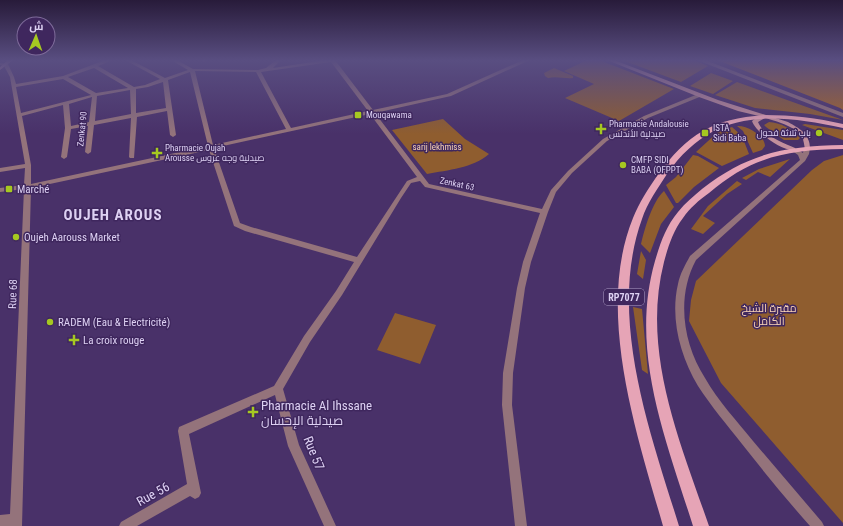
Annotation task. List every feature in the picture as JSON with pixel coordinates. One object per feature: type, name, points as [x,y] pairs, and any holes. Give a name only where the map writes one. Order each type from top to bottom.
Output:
[{"type":"main road","name":"RP7077","points":[[671,526],[648,446],[628,358],[625,334],[624,282],[629,246],[638,218],[657,183],[674,159],[692,141],[705,132],[722,124],[746,118],[764,116],[805,119],[843,126]]},
{"type":"main road","name":"RP7077","points":[[701,526],[673,437],[656,372],[653,347],[652,295],[657,267],[668,236],[681,215],[712,185],[741,165],[793,149],[843,147]]},
{"type":"street","points":[[14,86],[22,85]]},
{"type":"street","points":[[77,85],[95,95]]},
{"type":"street","points":[[126,85],[132,88]]},
{"type":"street","points":[[18,115],[95,95],[150,85]]},
{"type":"street","points":[[166,85],[173,135]]},
{"type":"street","points":[[196,85],[211,148],[238,224],[248,229],[359,260]]},
{"type":"street","points":[[265,85],[288,130]]},
{"type":"street","name":"Zenkat 63","points":[[350,85],[425,184],[431,188],[544,212]]},
{"type":"street","points":[[0,190],[27,187],[211,148],[448,95],[472,85]]},
{"type":"street","points":[[673,85],[722,104],[779,120],[798,130],[806,138],[807,148],[803,160],[693,258],[686,268],[679,305],[681,329],[687,352],[703,384],[754,451],[818,526]]},
{"type":"street","points":[[764,85],[843,114]]},
{"type":"street","name":"Rue 68","points":[[14,86],[28,165],[16,523]]},
{"type":"street","points":[[132,88],[132,157]]},
{"type":"street","name":"Zenkat 90","points":[[88,152],[95,95]]},
{"type":"street","points":[[521,526],[507,405],[508,373],[524,275],[544,212],[553,191],[570,172],[605,140],[646,117],[700,95]]},
{"type":"street","points":[[64,157],[68,128],[66,103]]},
{"type":"street","points":[[722,104],[746,118],[773,139],[801,154],[803,160]]},
{"type":"street","points":[[68,128],[169,109]]},
{"type":"street","points":[[757,126],[755,121],[764,116]]},
{"type":"street","points":[[0,170],[28,165]]},
{"type":"street","points":[[278,388],[307,339],[409,182],[421,178]]},
{"type":"street","name":"Rue 56","points":[[125,526],[195,490],[183,431],[278,388]]},
{"type":"street","name":"Rue 57","points":[[278,388],[294,446],[330,526]]},
{"type":"street","points":[[0,521],[16,523]]},
{"type":"green space","points":[[593,85],[662,85],[674,89],[619,121],[565,98]]},
{"type":"green space","points":[[692,85],[728,85],[713,94],[690,86]]},
{"type":"green space","points":[[733,85],[744,85],[843,120],[810,114],[755,108],[715,95]]},
{"type":"green space","name":"sarij lekhmiss","points":[[443,119],[465,139],[489,154],[483,159],[468,165],[452,170],[427,174],[392,130]]},
{"type":"green space","points":[[769,122],[786,127],[800,138],[798,140],[784,140],[764,125]]},
{"type":"green space","points":[[805,124],[843,130],[843,140],[802,125]]},
{"type":"green space","points":[[737,126],[746,127],[759,135],[765,146],[762,150],[753,153],[743,131]]},
{"type":"green space","points":[[732,127],[742,136],[749,154],[722,166],[696,152],[718,132]]},
{"type":"green space","points":[[693,155],[698,156],[719,168],[694,187],[678,203],[676,203],[666,185],[676,177]]},
{"type":"green space","name":"مقبرة الشيخ الكامل","points":[[843,155],[843,523],[721,383],[689,321],[691,300],[696,281],[812,170],[824,161]]},
{"type":"green space","points":[[790,159],[770,177],[758,172],[746,180],[742,178],[759,169]]},
{"type":"green space","points":[[737,181],[742,184],[727,194],[703,216],[715,223],[703,234],[691,229],[708,206]]},
{"type":"green space","points":[[664,191],[674,207],[661,224],[650,253],[641,244],[653,208]]},
{"type":"green space","points":[[641,251],[646,260],[643,279],[637,274]]},
{"type":"green space","points":[[633,307],[642,309],[648,374],[642,370]]},
{"type":"green space","points":[[395,313],[436,325],[420,364],[377,350]]},
{"type":"shaded area","points":[[780,85],[843,85],[843,110]]},
{"type":"place","name":"Mouqawama","points":[[358,115]]},
{"type":"place","name":"Pharmacie Andalousie صيدلية الأندلس","points":[[601,129]]},
{"type":"place","name":"ISTA Sidi Baba","points":[[705,133]]},
{"type":"place","name":"باب ثلاثة فحول","points":[[819,133]]},
{"type":"place","name":"Pharmacie Oujah Arousse صيدلية وجه عروس","points":[[157,153]]},
{"type":"place","name":"CMFP SIDI BABA (OFPPT)","points":[[623,165]]},
{"type":"place","name":"Marché","points":[[9,189]]},
{"type":"place","name":"Oujeh Aarouss Market","points":[[16,237]]},
{"type":"place","name":"RADEM (Eau & Electricité)","points":[[50,322]]},
{"type":"place","name":"La croix rouge","points":[[74,340]]},
{"type":"place","name":"Pharmacie Al Ihssane صيدلية الإحسان","points":[[253,412]]},
{"type":"district","name":"OUJEH AROUS","points":[[113,215]]}]
